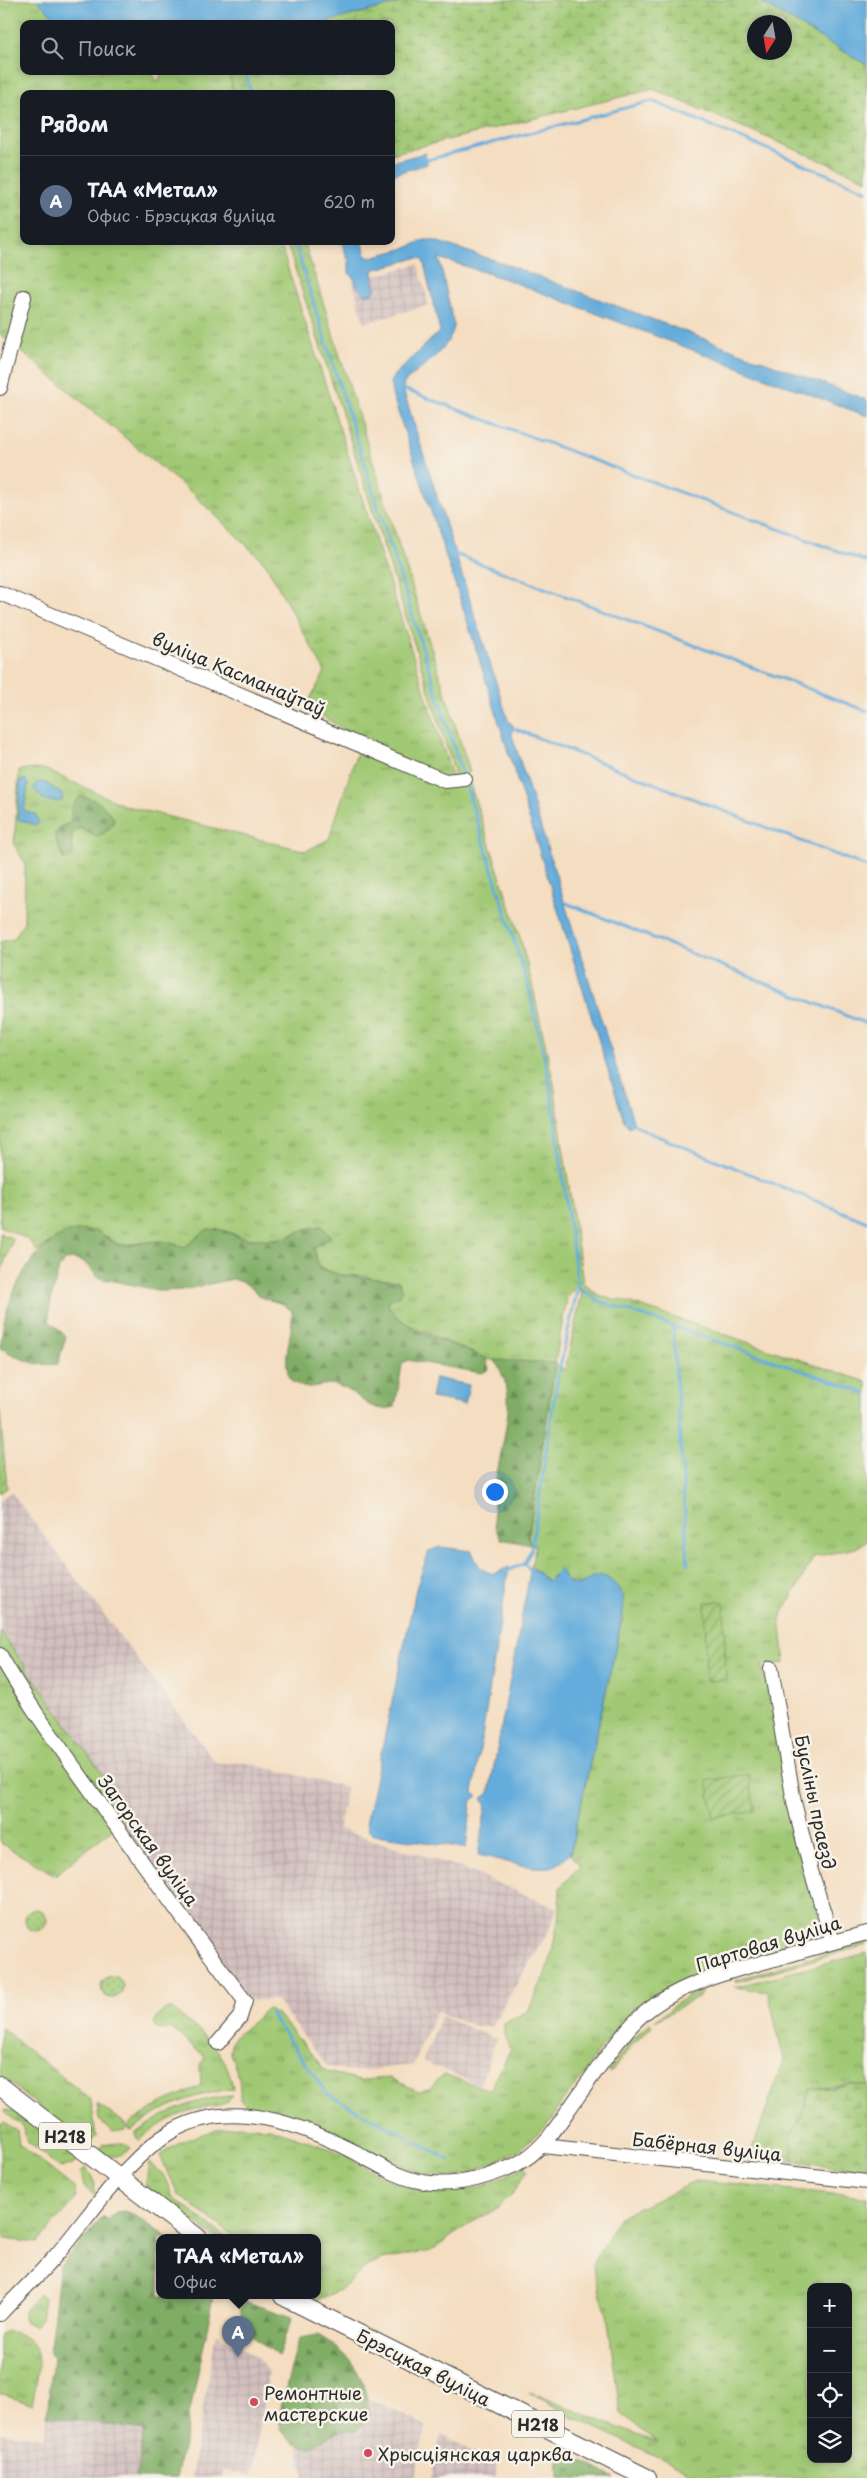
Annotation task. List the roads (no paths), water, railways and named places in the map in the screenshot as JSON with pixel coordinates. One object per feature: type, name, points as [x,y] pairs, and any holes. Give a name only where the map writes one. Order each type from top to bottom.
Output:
[{"type":"main road","name":"Н218","points":[[0,2086],[193,2234]]},
{"type":"main road","name":"Брэсцкая вуліца","points":[[289,2299],[648,2478]]},
{"type":"street","points":[[0,388],[24,297]]},
{"type":"street","name":"вуліца Касманаўтаў","points":[[0,593],[444,781],[465,780]]},
{"type":"street","name":"Загорская вуліца","points":[[0,1655],[17,1686],[69,1760],[245,2001],[240,2017],[218,2043]]},
{"type":"street","name":"Бусліны праезд","points":[[771,1668],[794,1802],[811,1872],[833,1942]]},
{"type":"street","name":"Партовая вуліца","points":[[543,2146],[630,2027],[650,2010],[677,1992],[712,1976],[867,1933]]},
{"type":"street","points":[[0,2314],[52,2259],[142,2153],[174,2130],[207,2119],[230,2115],[252,2116],[290,2124],[333,2141],[399,2175],[418,2181],[449,2184],[480,2178],[517,2164],[543,2146]]},
{"type":"street","name":"Бабёрная вуліца","points":[[543,2146],[867,2182]]},
{"type":"water","points":[[37,0],[411,0],[334,20],[57,20]]},
{"type":"water","points":[[757,0],[867,0],[867,65],[792,21],[792,15],[782,15]]},
{"type":"water","points":[[425,153],[427,164],[395,174],[395,161]]},
{"type":"water","points":[[424,240],[432,240],[500,262],[867,400],[867,416],[505,279],[439,258],[454,326],[447,343],[404,383],[403,389],[508,720],[513,725],[512,735],[634,1124],[629,1127],[624,1121],[464,611],[392,394],[390,382],[395,374],[440,331],[423,259],[416,258],[373,270],[375,290],[373,293],[368,294],[361,292],[349,273],[349,262],[343,245],[363,245],[367,258],[406,248]]},
{"type":"water","points":[[20,780],[26,780],[28,785],[24,811],[35,814],[39,823],[35,825],[18,819]]},
{"type":"water","points":[[44,782],[62,794],[62,801],[48,801],[40,796],[34,788],[37,783]]},
{"type":"water","points":[[435,1378],[469,1385],[465,1404],[431,1398]]},
{"type":"water","points":[[440,1547],[472,1551],[480,1566],[493,1574],[509,1567],[473,1793],[478,1796],[472,1800],[466,1848],[376,1835],[369,1831],[366,1824],[416,1589],[429,1551]]},
{"type":"water","points":[[531,1567],[548,1581],[560,1569],[564,1577],[575,1585],[583,1584],[592,1577],[606,1577],[620,1591],[624,1602],[623,1614],[570,1854],[556,1865],[541,1868],[523,1866],[478,1855],[486,1805],[482,1798],[489,1793]]},
{"type":"waterway","points":[[246,75],[250,90]]},
{"type":"waterway","points":[[423,161],[652,101],[867,191]]},
{"type":"waterway","points":[[295,245],[463,776]]},
{"type":"waterway","points":[[403,389],[867,562]]},
{"type":"waterway","points":[[455,554],[867,711]]},
{"type":"waterway","points":[[513,728],[867,867]]},
{"type":"waterway","points":[[465,782],[528,985],[550,1083],[578,1287],[557,1380],[531,1550],[524,1564],[504,1572]]},
{"type":"waterway","points":[[566,903],[867,1024]]},
{"type":"waterway","points":[[634,1124],[650,1133],[867,1222]]},
{"type":"waterway","points":[[578,1287],[597,1300],[867,1393]]},
{"type":"waterway","points":[[673,1327],[688,1564]]},
{"type":"waterway","points":[[524,1564],[533,1572]]},
{"type":"waterway","points":[[270,2013],[326,2093],[449,2160]]},
{"type":"place","name":"ТАА «Метал»","points":[[238,2357]]},
{"type":"place","name":"Ремонтные мастерские","points":[[254,2402]]},
{"type":"place","name":"Хрысціянская царква","points":[[368,2453]]}]
